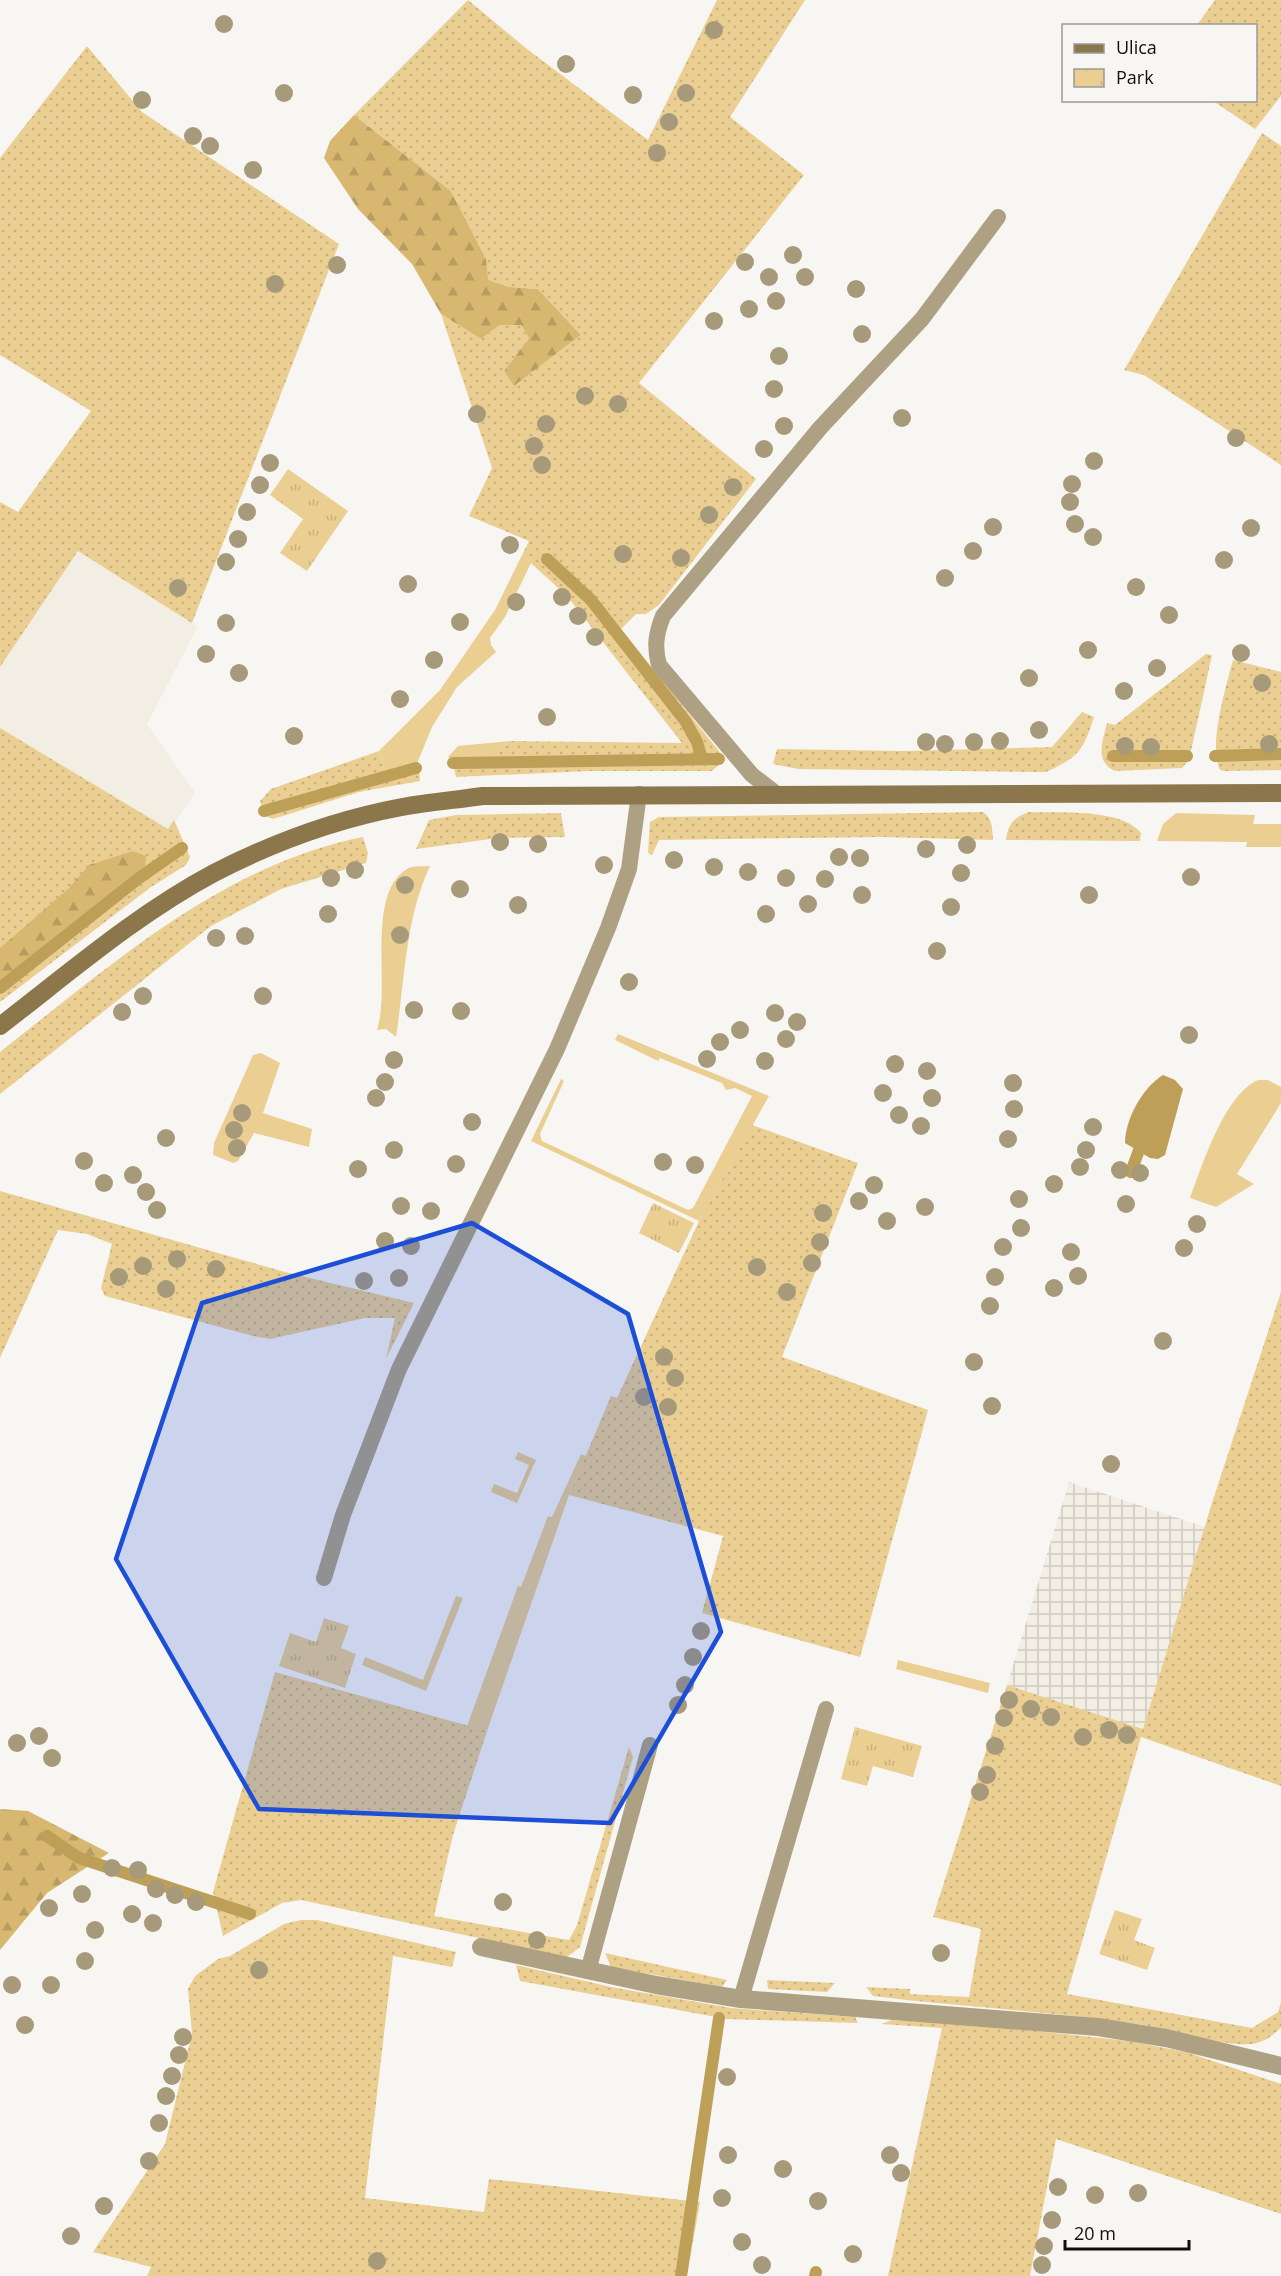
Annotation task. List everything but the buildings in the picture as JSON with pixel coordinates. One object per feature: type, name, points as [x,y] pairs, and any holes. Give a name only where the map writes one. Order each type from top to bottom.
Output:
[{"type":"street","points":[[0,1026],[95,953],[172,899],[213,874],[280,844],[337,824],[404,807],[483,796],[1281,794]]},
{"type":"street","points":[[481,1947],[588,1971],[741,2000],[1098,2027],[1166,2038],[1281,2066]]},
{"type":"lane","points":[[777,794],[752,775],[659,665],[655,650],[656,634],[663,616],[820,428],[922,319],[998,216]]},
{"type":"lane","points":[[324,1578],[343,1515],[399,1369],[557,1049],[608,928],[629,869],[639,794]]},
{"type":"lane","points":[[741,2000],[826,1709]]},
{"type":"lane","points":[[588,1971],[650,1745]]},
{"type":"highlighted area","points":[[472,1223],[628,1314],[721,1632],[610,1823],[259,1809],[116,1559],[202,1303]]},
{"type":"shaded area","points":[[78,551],[198,626],[147,724],[195,793],[169,830],[0,728],[0,667]]},
{"type":"shaded area","points":[[1163,1075],[1175,1080],[1183,1089],[1165,1155],[1158,1159],[1150,1158],[1125,1143],[1128,1124],[1136,1104],[1149,1087]]},
{"type":"shaded area","points":[[1069,1482],[1205,1527],[1143,1730],[1007,1685]]},
{"type":"green space","points":[[468,0],[527,49],[648,140],[717,0],[805,0],[730,117],[804,175],[639,383],[756,479],[659,605],[646,614],[636,614],[621,629],[722,755],[722,762],[712,771],[590,771],[456,777],[453,763],[490,762],[510,741],[682,743],[567,596],[522,555],[529,541],[469,516],[492,468],[441,314],[481,339],[500,325],[521,325],[529,338],[504,371],[514,386],[581,335],[538,289],[509,287],[487,280],[486,259],[451,191],[354,115]]},
{"type":"green space","points":[[1215,0],[1281,0],[1281,96],[1255,129],[1214,102],[1257,102],[1257,24],[1198,24]]},
{"type":"green space","points":[[87,46],[142,112],[339,244],[192,623],[78,551],[0,667],[0,502],[18,512],[91,411],[0,355],[0,158]]},
{"type":"green space","points":[[354,115],[451,191],[486,259],[488,280],[509,287],[538,289],[581,335],[514,386],[504,371],[529,338],[521,325],[500,325],[481,339],[441,314],[412,264],[358,209],[324,158],[330,141]]},
{"type":"green space","points":[[1262,133],[1281,146],[1281,465],[1144,375],[1124,370]]},
{"type":"green space","points":[[288,469],[348,511],[307,571],[280,553],[303,519],[270,495]]},
{"type":"green space","points":[[522,555],[531,563],[505,617],[490,638],[491,645],[496,652],[457,687],[432,727],[416,766],[385,773],[379,751],[440,690],[495,610]]},
{"type":"green space","points":[[1206,654],[1212,655],[1189,760],[1182,768],[1115,771],[1108,767],[1102,756],[1102,743],[1107,723],[1115,725]]},
{"type":"green space","points":[[1233,660],[1281,672],[1281,770],[1220,770],[1216,746],[1217,731]]},
{"type":"green space","points":[[1082,712],[1094,717],[1083,745],[1073,757],[1046,772],[798,769],[773,764],[777,749],[905,751],[1052,747]]},
{"type":"green space","points":[[0,728],[168,829],[174,820],[190,857],[186,865],[151,887],[0,1002]]},
{"type":"green space","points":[[510,741],[490,762],[453,763],[448,757],[458,746]]},
{"type":"green space","points":[[379,751],[385,773],[416,766],[419,770],[420,781],[359,792],[273,819],[265,816],[260,801],[271,789]]},
{"type":"green space","points":[[983,812],[990,821],[993,840],[883,837],[659,840],[652,855],[648,853],[650,822],[659,817]]},
{"type":"green space","points":[[1029,812],[1072,812],[1120,819],[1141,833],[1140,841],[1006,840],[1013,822],[1019,816]]},
{"type":"green space","points":[[561,813],[565,837],[498,838],[416,849],[429,820],[456,815]]},
{"type":"green space","points":[[1176,813],[1255,815],[1253,824],[1281,824],[1281,847],[1246,847],[1247,842],[1157,841],[1163,824]]},
{"type":"green space","points":[[363,837],[368,853],[366,863],[281,889],[211,926],[0,1094],[0,1052],[126,954],[215,895],[262,870],[311,851]]},
{"type":"green space","points":[[133,851],[146,856],[145,870],[0,982],[0,948],[67,890],[89,865]]},
{"type":"green space","points":[[430,866],[415,907],[396,1037],[386,1029],[377,1030],[381,1012],[383,920],[387,899],[394,881],[407,869]]},
{"type":"green space","points":[[618,1034],[769,1096],[699,1221],[531,1141],[561,1079],[564,1081],[540,1134],[542,1141],[688,1210],[693,1208],[752,1096],[735,1088],[726,1090],[722,1083],[660,1058],[658,1061],[615,1040]]},
{"type":"green space","points":[[261,1053],[280,1063],[263,1113],[312,1129],[309,1147],[254,1133],[238,1161],[233,1163],[213,1155],[214,1143],[253,1055]]},
{"type":"green space","points":[[1258,1080],[1268,1080],[1281,1087],[1281,1103],[1237,1174],[1254,1184],[1216,1207],[1190,1198],[1208,1150],[1225,1115],[1246,1088]]},
{"type":"green space","points":[[752,1125],[858,1163],[782,1357],[928,1410],[860,1657],[702,1613],[723,1536],[569,1495],[611,1396],[617,1398],[699,1221]]},
{"type":"green space","points":[[0,1191],[285,1272],[414,1303],[386,1359],[395,1318],[365,1318],[270,1339],[253,1336],[105,1296],[101,1288],[112,1244],[87,1234],[58,1230],[0,1358]]},
{"type":"green space","points":[[653,1203],[694,1223],[679,1253],[639,1233]]},
{"type":"green space","points":[[1281,1292],[1281,1786],[1141,1737],[1067,1994],[1252,2028],[1278,2012],[1281,2002],[1281,2027],[1263,2041],[1225,2043],[1151,2026],[1039,2012],[873,1996],[866,1987],[910,1989],[910,1994],[969,1997],[981,1929],[933,1917],[1007,1685],[1143,1729],[1211,1506]]},
{"type":"green space","points":[[518,1452],[536,1460],[517,1503],[491,1492],[494,1484],[517,1493],[529,1465],[515,1459]]},
{"type":"green space","points":[[581,1454],[586,1456],[569,1495],[487,1731],[467,1726],[518,1586],[521,1587],[548,1516],[552,1517]]},
{"type":"green space","points":[[456,1596],[463,1598],[426,1691],[362,1665],[365,1657],[423,1680]]},
{"type":"green space","points":[[324,1618],[349,1626],[341,1648],[356,1654],[345,1688],[279,1666],[290,1633],[316,1642]]},
{"type":"green space","points":[[898,1660],[990,1683],[988,1693],[896,1669]]},
{"type":"green space","points":[[275,1672],[487,1731],[453,1835],[434,1916],[569,1940],[577,1925],[629,1747],[633,1757],[580,1947],[567,1957],[301,1900],[282,1903],[223,1936],[213,1892]]},
{"type":"green space","points":[[855,1727],[922,1746],[913,1777],[873,1766],[867,1786],[841,1779]]},
{"type":"green space","points":[[0,1809],[28,1811],[109,1853],[47,1893],[0,1950]]},
{"type":"green space","points":[[1115,1910],[1142,1919],[1134,1940],[1155,1948],[1147,1970],[1099,1954]]},
{"type":"green space","points":[[301,1920],[317,1920],[456,1952],[452,1967],[393,1956],[365,2198],[484,2212],[489,2179],[700,2202],[687,2276],[147,2276],[151,2267],[93,2252],[165,2144],[192,2034],[188,1989],[195,1976],[218,1959],[230,1956],[284,1924]]},
{"type":"green space","points":[[605,1953],[727,1980],[722,1987],[611,1967]]},
{"type":"green space","points":[[516,1965],[611,1987],[731,2008],[855,2017],[858,2023],[727,2019],[520,1981]]},
{"type":"green space","points":[[767,1980],[835,1983],[827,1992],[768,1989]]},
{"type":"green space","points":[[892,2020],[981,2025],[1129,2041],[1186,2052],[1281,2084],[1281,2214],[1056,2139],[1030,2276],[888,2276],[942,2028],[881,2024]]},
{"type":"waterway","points":[[547,559],[591,600],[686,722],[697,742],[702,759]]},
{"type":"waterway","points":[[1215,756],[1281,754]]},
{"type":"waterway","points":[[1113,756],[1187,756]]},
{"type":"waterway","points":[[453,763],[719,759]]},
{"type":"waterway","points":[[264,811],[416,768]]},
{"type":"waterway","points":[[0,988],[139,878],[182,848]]},
{"type":"waterway","points":[[1131,1172],[1139,1150]]},
{"type":"waterway","points":[[47,1836],[79,1858],[250,1914]]},
{"type":"waterway","points":[[681,2276],[719,2018]]},
{"type":"waterway","points":[[815,2276],[816,2272]]}]
